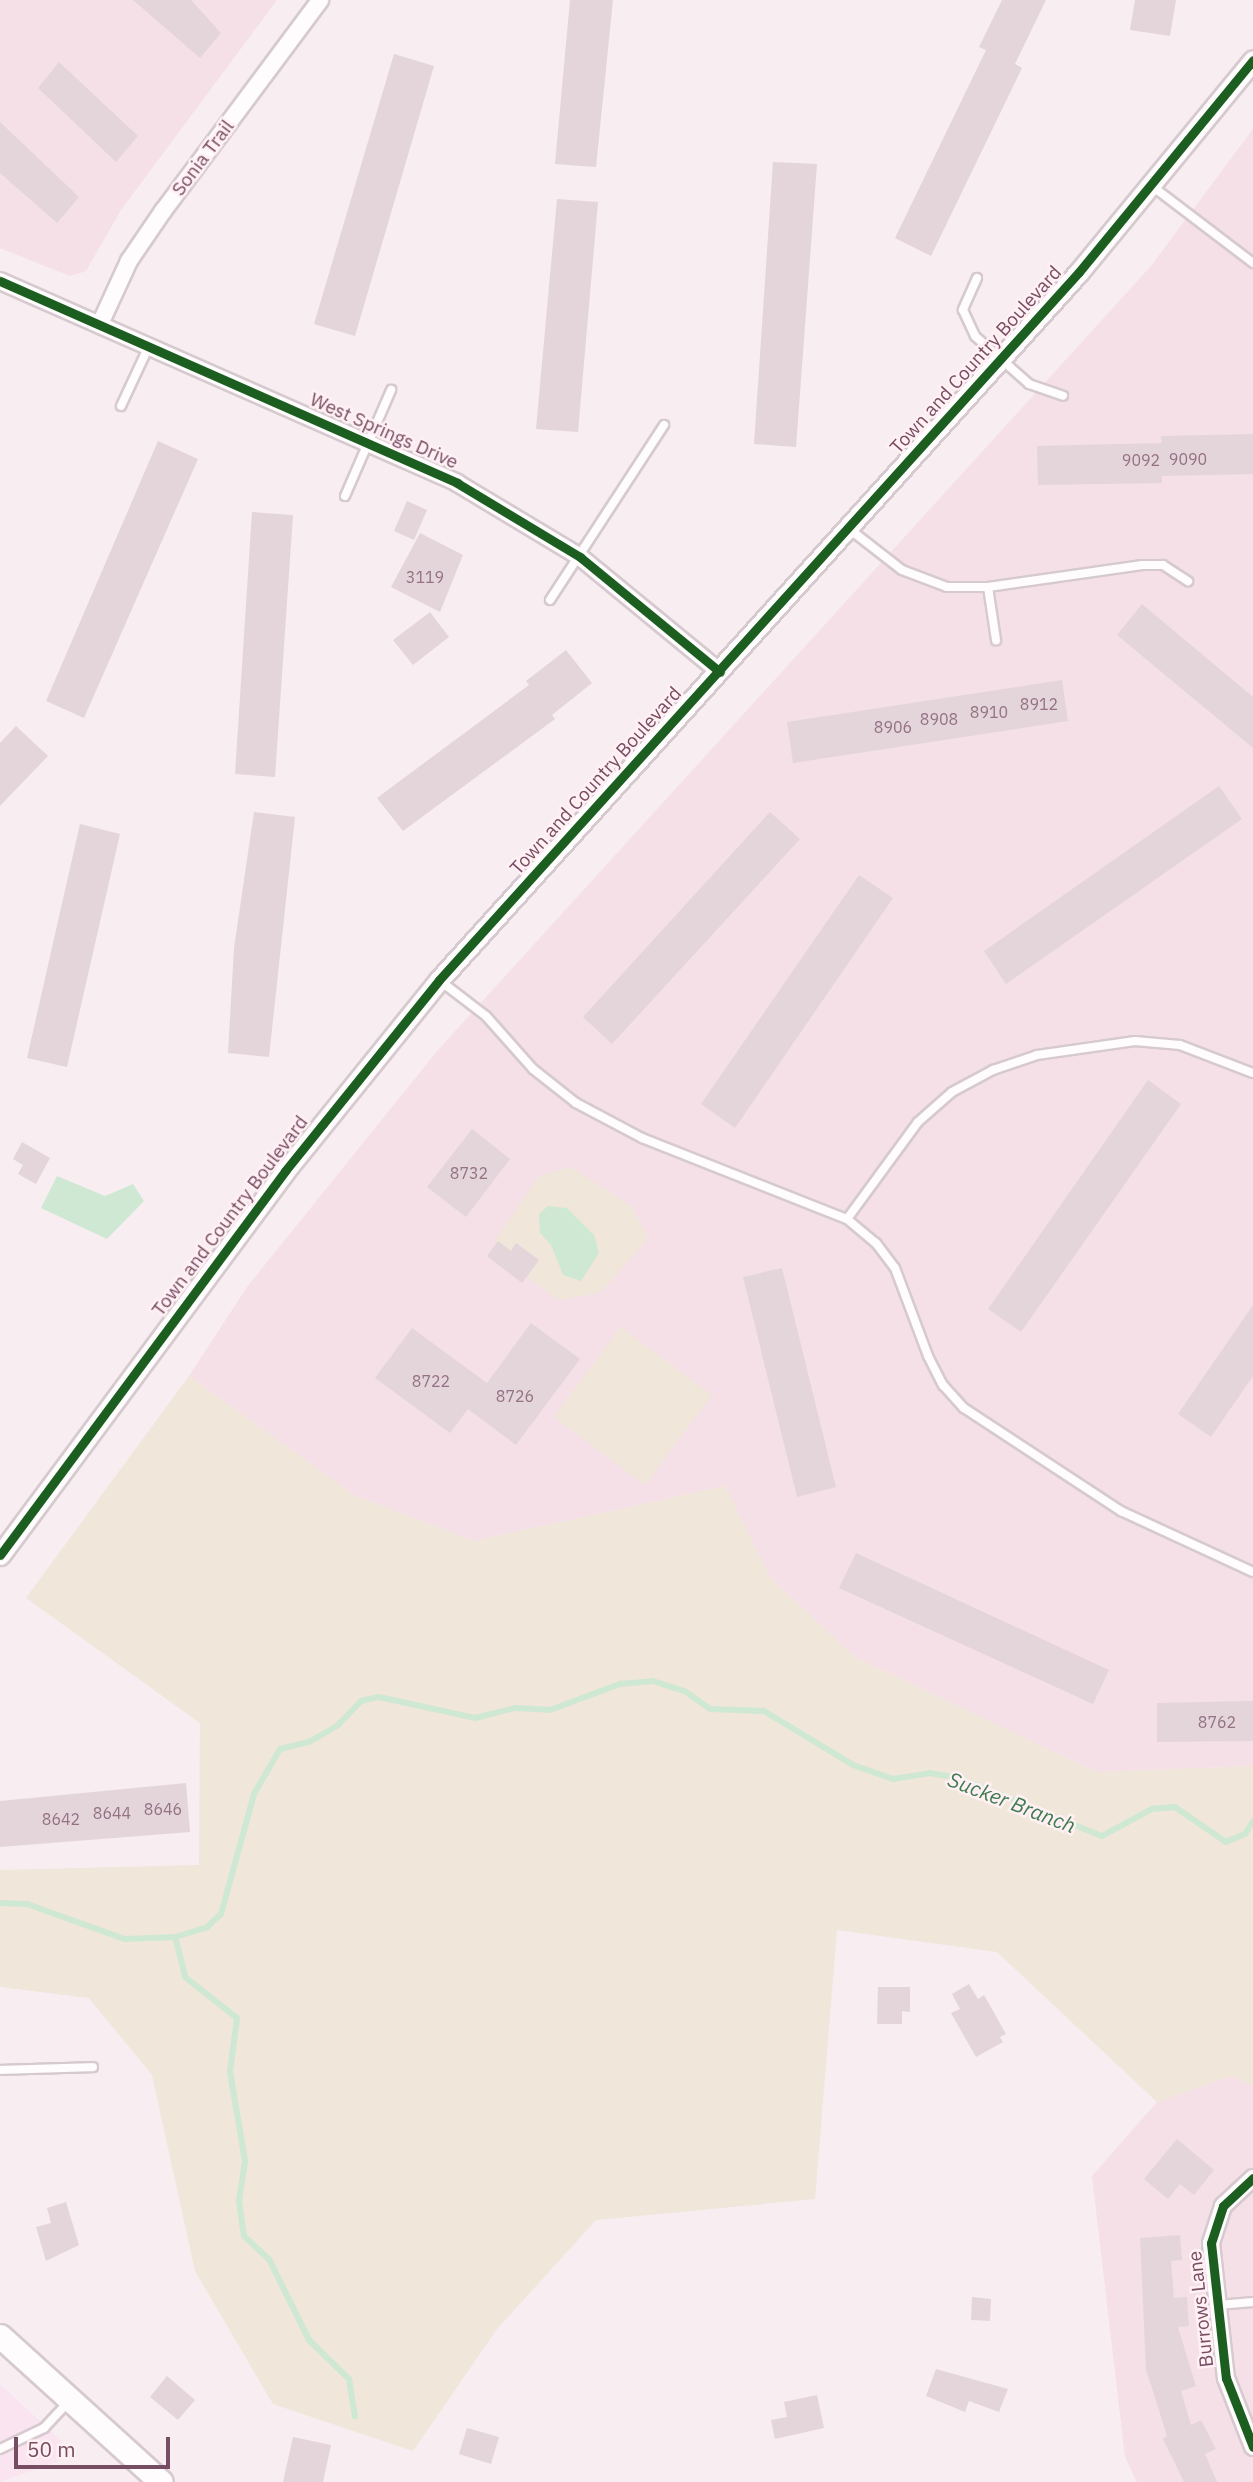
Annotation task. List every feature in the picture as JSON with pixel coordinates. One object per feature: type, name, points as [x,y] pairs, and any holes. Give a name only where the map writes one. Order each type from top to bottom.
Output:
[{"type":"main road","points":[[0,2336],[161,2482]]},
{"type":"street","name":"Sonia Trail","points":[[100,324],[149,231],[320,0]]},
{"type":"street","name":"Town and Country Boulevard","points":[[0,1555],[285,1171],[439,980],[999,359],[1152,186],[1253,60]]},
{"type":"street","name":"West Springs Drive","points":[[0,281],[457,483],[580,557],[720,671]]},
{"type":"street","name":"Burrows Lane","points":[[1253,2178],[1234,2192],[1216,2220],[1210,2243],[1231,2400],[1253,2447]]},
{"type":"lane","points":[[1152,186],[1253,263]]},
{"type":"lane","points":[[977,278],[963,310],[975,336],[1030,384],[1063,396]]},
{"type":"lane","points":[[121,405],[149,346]]},
{"type":"lane","points":[[345,496],[371,444],[391,390]]},
{"type":"lane","points":[[550,600],[664,425]]},
{"type":"lane","points":[[848,528],[902,570],[924,580],[988,587],[1142,565],[1163,565],[1188,581]]},
{"type":"lane","points":[[988,587],[996,640]]},
{"type":"lane","points":[[439,980],[486,1016],[533,1069],[576,1103],[642,1138],[846,1219],[876,1243],[895,1268],[928,1356],[943,1385],[964,1408],[1121,1511],[1253,1572]]},
{"type":"lane","points":[[846,1219],[918,1122],[952,1092],[993,1070],[1037,1055],[1135,1041],[1180,1045],[1253,1073]]},
{"type":"lane","points":[[0,2070],[93,2067]]},
{"type":"lane","points":[[1218,2305],[1253,2302]]},
{"type":"lane","points":[[0,2449],[44,2428],[69,2401]]},
{"type":"shaded area","points":[[0,0],[277,0],[121,210],[86,271],[70,276],[0,248]]},
{"type":"shaded area","points":[[1253,129],[1253,1766],[1096,1772],[855,1657],[771,1579],[725,1486],[474,1541],[354,1495],[189,1376],[247,1287],[438,1050],[1151,266]]},
{"type":"shaded area","points":[[571,1167],[632,1207],[648,1238],[600,1293],[558,1300],[527,1277],[539,1260],[516,1244],[511,1251],[495,1241],[539,1176]]},
{"type":"shaded area","points":[[57,1176],[105,1196],[133,1184],[144,1201],[107,1239],[41,1208]]},
{"type":"shaded area","points":[[548,1206],[567,1208],[594,1235],[599,1253],[581,1281],[563,1275],[551,1245],[540,1233],[539,1214]]},
{"type":"shaded area","points":[[621,1327],[712,1395],[645,1485],[554,1417]]},
{"type":"shaded area","points":[[189,1376],[354,1495],[474,1541],[725,1486],[771,1579],[855,1657],[1096,1772],[1253,1766],[1253,2086],[1232,2076],[1157,2102],[997,1952],[837,1930],[815,2199],[596,2220],[497,2329],[413,2451],[273,2404],[195,2271],[152,2075],[89,1998],[0,1987],[0,1870],[199,1865],[200,1723],[26,1598]]},
{"type":"shaded area","points":[[1232,2076],[1253,2086],[1253,2482],[1137,2482],[1125,2457],[1092,2176],[1157,2102]]},
{"type":"shaded area","points":[[0,2384],[76,2455],[0,2482]]},
{"type":"building","points":[[133,0],[191,0],[221,33],[200,58]]},
{"type":"building","points":[[570,0],[613,0],[596,167],[555,164]]},
{"type":"building","points":[[1002,0],[1046,0],[1015,64],[1022,68],[931,256],[895,238],[986,50],[979,47]]},
{"type":"building","points":[[1135,0],[1176,0],[1170,36],[1130,30]]},
{"type":"building","points":[[394,54],[434,66],[355,336],[314,324]]},
{"type":"building","points":[[59,62],[138,136],[116,162],[38,88]]},
{"type":"building","points":[[0,122],[79,197],[57,223],[0,173]]},
{"type":"building","points":[[773,162],[817,164],[796,447],[754,444]]},
{"type":"building","points":[[557,199],[598,202],[578,432],[536,429]]},
{"type":"building","points":[[1253,434],[1253,474],[1162,476],[1162,483],[1038,485],[1037,446],[1162,443],[1161,436]]},
{"type":"building","points":[[158,441],[198,459],[84,718],[46,701]]},
{"type":"building","points":[[407,501],[427,510],[414,540],[394,531]]},
{"type":"building","points":[[252,512],[293,515],[275,777],[235,774]]},
{"type":"building","points":[[420,533],[463,555],[440,612],[391,587]]},
{"type":"building","points":[[1142,604],[1253,697],[1253,748],[1117,635]]},
{"type":"building","points":[[430,612],[449,637],[413,665],[393,640]]},
{"type":"building","points":[[566,650],[592,683],[552,715],[555,719],[403,831],[377,798],[529,685],[526,681]]},
{"type":"building","points":[[1062,680],[1068,721],[793,763],[787,722]]},
{"type":"building","points":[[16,726],[48,756],[0,806],[0,743]]},
{"type":"building","points":[[1219,786],[1242,819],[1006,984],[984,951]]},
{"type":"building","points":[[254,812],[295,817],[269,1057],[228,1053],[234,948]]},
{"type":"building","points":[[770,812],[800,839],[612,1044],[583,1017]]},
{"type":"building","points":[[80,824],[120,834],[67,1067],[27,1058]]},
{"type":"building","points":[[859,875],[893,898],[735,1128],[701,1104]]},
{"type":"building","points":[[1148,1080],[1181,1104],[1021,1332],[988,1309]]},
{"type":"building","points":[[472,1129],[510,1159],[466,1217],[427,1187]]},
{"type":"building","points":[[22,1142],[50,1158],[36,1184],[18,1174],[23,1165],[13,1159]]},
{"type":"building","points":[[498,1241],[511,1251],[516,1243],[539,1260],[522,1283],[487,1256]]},
{"type":"building","points":[[782,1268],[836,1487],[797,1497],[743,1277]]},
{"type":"building","points":[[1253,1305],[1253,1376],[1211,1437],[1178,1414]]},
{"type":"building","points":[[531,1323],[580,1359],[516,1445],[468,1409],[450,1433],[375,1378],[412,1328],[487,1383]]},
{"type":"building","points":[[856,1553],[1109,1670],[1093,1704],[839,1588]]},
{"type":"building","points":[[1253,1701],[1253,1741],[1157,1742],[1157,1703]]},
{"type":"building","points":[[186,1783],[190,1832],[0,1847],[0,1801]]},
{"type":"building","points":[[969,1984],[978,1999],[984,1995],[1006,2034],[1000,2037],[1003,2042],[976,2057],[951,2013],[960,2009],[952,1994]]},
{"type":"building","points":[[878,1987],[910,1987],[910,2012],[902,2011],[902,2024],[877,2024]]},
{"type":"building","points":[[1177,2139],[1214,2170],[1194,2195],[1180,2184],[1168,2199],[1144,2179]]},
{"type":"building","points":[[66,2202],[79,2245],[46,2261],[36,2227],[51,2223],[47,2208]]},
{"type":"building","points":[[1180,2235],[1182,2260],[1171,2261],[1174,2298],[1187,2297],[1189,2326],[1178,2327],[1196,2386],[1181,2391],[1191,2425],[1201,2420],[1216,2449],[1205,2454],[1217,2482],[1184,2482],[1163,2439],[1167,2436],[1146,2369],[1140,2238]]},
{"type":"building","points":[[972,2297],[991,2299],[990,2321],[971,2320]]},
{"type":"building","points":[[936,2369],[1008,2389],[999,2412],[969,2401],[965,2412],[926,2396]]},
{"type":"building","points":[[167,2376],[195,2400],[178,2420],[150,2397]]},
{"type":"building","points":[[817,2395],[824,2428],[775,2439],[771,2420],[787,2417],[784,2402]]},
{"type":"building","points":[[467,2428],[499,2437],[491,2464],[459,2454]]},
{"type":"building","points":[[293,2437],[331,2445],[323,2482],[283,2482]]},
{"type":"waterway","name":"Sucker Branch","points":[[0,1903],[27,1904],[125,1939],[175,1937],[207,1927],[221,1914],[254,1794],[280,1749],[309,1742],[338,1725],[361,1701],[379,1697],[475,1718],[515,1708],[550,1710],[620,1684],[653,1681],[686,1692],[710,1709],[764,1711],[853,1765],[893,1779],[929,1773],[959,1778],[1102,1836],[1152,1809],[1175,1807],[1226,1842],[1245,1834],[1253,1821]]},
{"type":"waterway","points":[[176,1940],[185,1977],[237,2018],[230,2072],[245,2161],[239,2201],[244,2236],[269,2259],[309,2340],[349,2379],[355,2417]]},
{"type":"cycle path","points":[[0,1555],[285,1171],[439,980],[1079,272],[1253,60]]},
{"type":"cycle path","points":[[0,281],[457,483],[580,557],[720,672]]},
{"type":"cycle path","points":[[1253,2178],[1223,2206],[1211,2243],[1226,2378],[1253,2447]]}]
